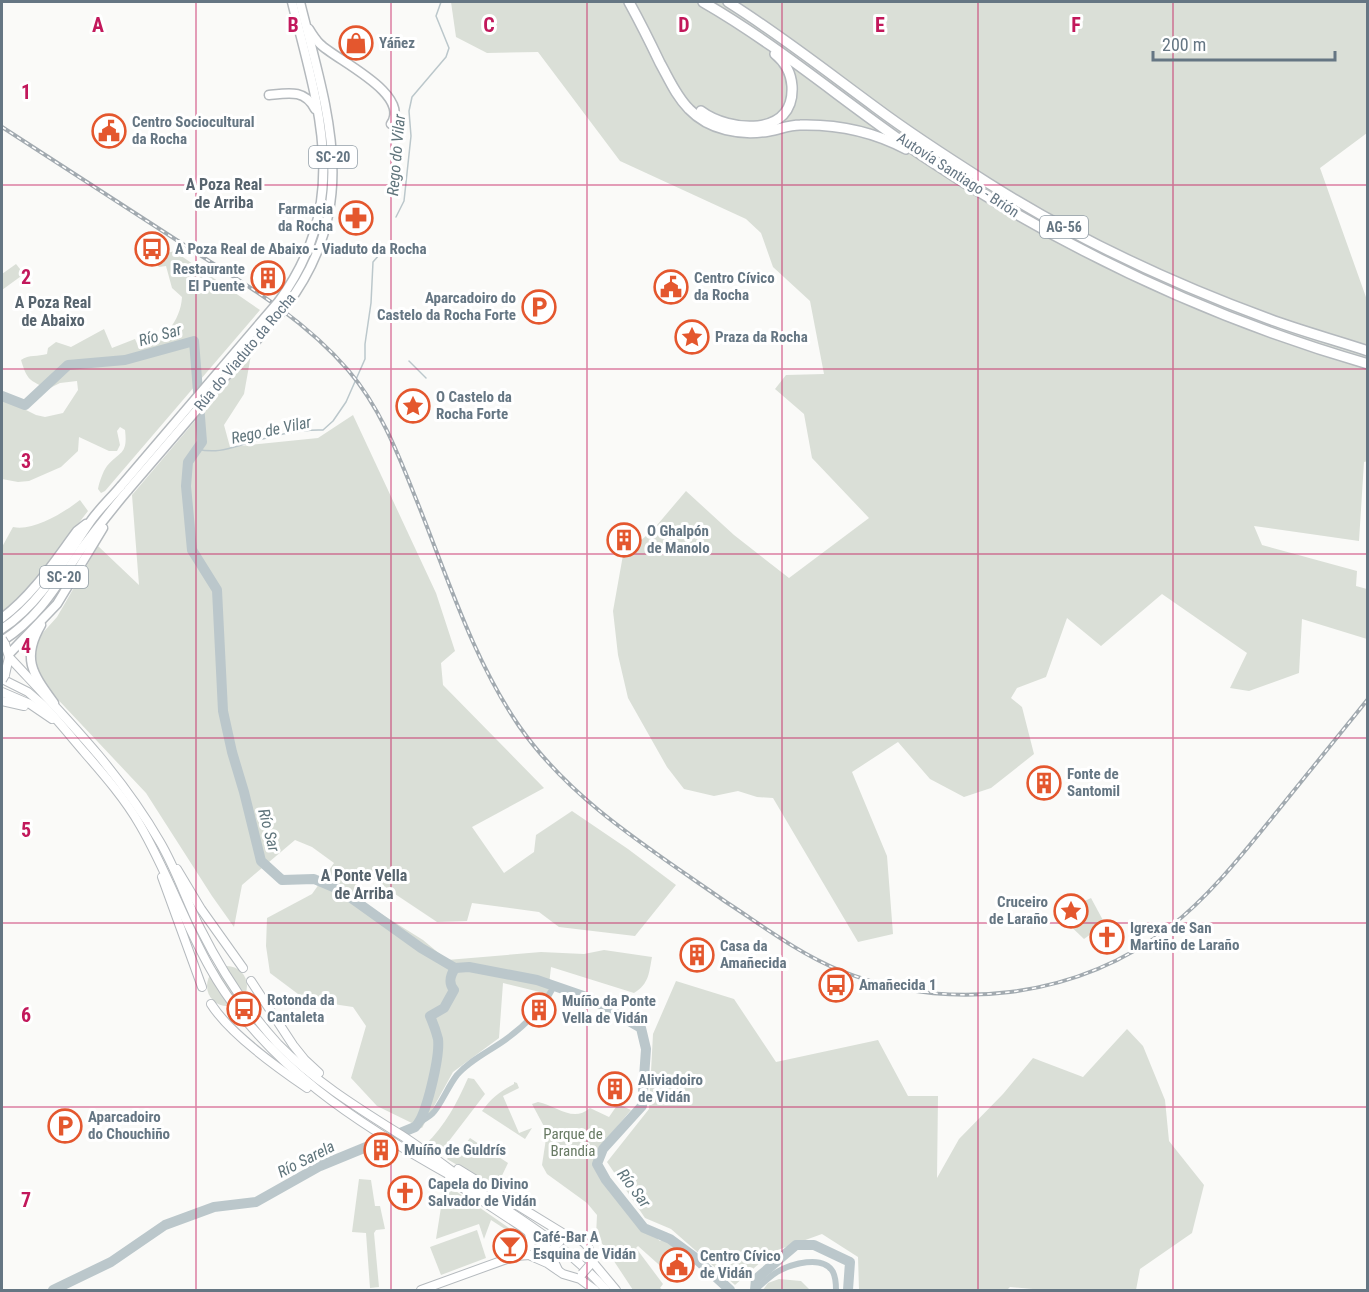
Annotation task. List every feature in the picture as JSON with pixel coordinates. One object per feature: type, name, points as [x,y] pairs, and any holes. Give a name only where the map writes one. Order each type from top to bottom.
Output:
[{"type":"highway","name":"Rúa do Viaduto da Rocha","points":[[282,303],[309,249],[319,216],[325,168],[320,120],[292,2]]},
{"type":"highway","name":"Rúa do Viaduto da Rocha","points":[[2,629],[15,620],[36,598],[91,520],[124,488],[282,303],[298,288],[316,253],[326,223],[334,179],[329,122],[300,2]]},
{"type":"highway","points":[[629,2],[675,93],[690,110],[708,123],[727,131],[744,134],[800,125],[854,129],[891,141],[928,159]]},
{"type":"highway","points":[[636,2],[680,89],[692,104],[723,123],[746,127],[768,124],[778,119],[790,102],[792,83],[787,67],[779,57],[763,45],[759,37]]},
{"type":"highway","name":"Autovía Santiago - Brión","points":[[703,2],[759,37],[928,159],[1068,243],[1157,287],[1266,331],[1321,351],[1368,364]]},
{"type":"highway","name":"Autovía Santiago - Brión","points":[[728,2],[791,44],[876,108],[936,149],[1059,224],[1161,275],[1270,319],[1368,351]]},
{"type":"highway","points":[[306,25],[320,44],[365,74],[382,90],[393,110],[391,124]]},
{"type":"highway","points":[[269,95],[291,93],[304,96],[312,103],[320,120]]},
{"type":"highway","name":"Rúa do Viaduto da Rocha","points":[[3,641],[19,630],[40,610],[82,549],[117,504],[124,488]]},
{"type":"highway","points":[[9,656],[46,617],[65,591],[117,504]]},
{"type":"highway","points":[[2,618],[21,603],[77,531],[91,520]]},
{"type":"highway","points":[[46,617],[31,645],[30,659],[36,678],[54,703]]},
{"type":"main road","points":[[3,641],[9,656],[54,703],[125,786],[201,909],[243,968]]},
{"type":"main road","points":[[9,656],[3,678],[36,699],[122,797],[156,855],[210,969],[245,1019],[274,1053],[338,1107]]},
{"type":"main road","points":[[2,692],[30,704],[67,732]]},
{"type":"main road","points":[[2,701],[22,705],[48,716]]},
{"type":"main road","points":[[162,845],[218,964],[253,1014],[280,1045],[345,1100],[426,1151],[443,1168],[547,1247],[552,1253],[558,1270]]},
{"type":"main road","points":[[156,855],[202,987]]},
{"type":"main road","points":[[251,981],[305,1060],[345,1100]]},
{"type":"main road","points":[[211,1004],[224,1021],[305,1087],[420,1158],[443,1168],[565,1239],[578,1238],[586,1243],[591,1251],[590,1263],[582,1274],[570,1276]]},
{"type":"main road","points":[[443,1168],[539,1230],[574,1257],[606,1290]]},
{"type":"main road","points":[[526,1255],[531,1242],[528,1232]]},
{"type":"main road","points":[[421,1290],[526,1255],[552,1253],[565,1239]]},
{"type":"main road","points":[[526,1255],[582,1280],[596,1290]]},
{"type":"main road","points":[[590,1263],[616,1290]]},
{"type":"green space","points":[[451,2],[1367,2],[1367,133],[1320,168],[1367,300],[1368,461],[1364,462],[1359,541],[1254,526],[1262,545],[1357,571],[1356,586],[1367,589],[1367,639],[1302,619],[1299,673],[1249,691],[1230,688],[1247,653],[1162,594],[1101,646],[1067,618],[1046,677],[1017,688],[1011,698],[1022,707],[1034,754],[991,788],[964,797],[930,779],[898,742],[852,772],[887,856],[893,934],[858,942],[773,798],[757,797],[738,791],[714,796],[684,789],[667,767],[628,698],[618,655],[613,611],[623,555],[652,531],[686,491],[734,535],[789,578],[869,518],[812,458],[804,414],[775,389],[786,375],[824,374],[810,301],[773,267],[761,233],[746,219],[620,161],[538,52],[487,53],[456,37]]},
{"type":"green space","points":[[174,251],[260,310],[105,491],[101,493],[98,489],[103,474],[107,466],[122,452],[125,444],[125,430],[120,427],[117,431],[120,445],[117,451],[109,451],[79,437],[78,451],[61,467],[29,481],[18,482],[2,479],[2,398],[36,415],[45,417],[63,413],[78,390],[77,381],[60,383],[48,389],[27,376],[21,360],[47,354],[48,348],[56,342],[71,347],[104,329],[112,348],[135,339],[139,348],[155,342],[169,330],[174,322],[182,297],[172,288],[166,266],[159,267],[153,258]]},
{"type":"green space","points":[[16,264],[24,274],[2,290],[2,274]]},
{"type":"green space","points":[[251,355],[244,394],[224,425],[230,447],[318,438],[353,415],[436,593],[455,651],[441,663],[443,685],[544,788],[472,827],[504,873],[534,852],[536,835],[572,811],[676,885],[635,936],[559,927],[539,912],[472,903],[467,921],[437,922],[366,872],[351,895],[423,940],[447,960],[541,952],[584,954],[604,950],[652,957],[649,973],[643,986],[634,993],[551,967],[548,994],[503,983],[499,1038],[453,1072],[422,1128],[377,1106],[351,1078],[366,1026],[353,1007],[306,1000],[270,973],[266,946],[267,918],[312,894],[334,863],[312,847],[295,840],[242,885],[234,927],[146,793],[49,690],[37,669],[35,650],[39,637],[57,617],[98,546],[139,585],[132,495]]},
{"type":"green space","points":[[80,500],[88,511],[26,590],[2,612],[2,547],[13,527],[21,528],[39,524]]},
{"type":"green space","points":[[1091,898],[1105,924],[1084,939],[1060,916],[1062,912]]},
{"type":"green space","points":[[227,966],[235,967],[241,972],[246,978],[246,994],[241,1000],[235,1005],[227,1006],[219,1005],[213,1000],[208,994],[207,986],[208,978],[213,972],[219,967]]},
{"type":"green space","points":[[676,981],[734,999],[776,1062],[878,1040],[908,1096],[938,1096],[937,1178],[959,1139],[1003,1094],[1033,1058],[1083,1077],[1127,1029],[1143,1046],[1165,1100],[1169,1141],[1204,1185],[1192,1233],[1140,1269],[1136,1290],[1044,1290],[1010,1287],[1007,1290],[859,1290],[858,1257],[822,1234],[772,1252],[735,1285],[671,1229],[645,1218],[607,1162],[649,1109],[653,1034]]},
{"type":"green space","points":[[468,1078],[474,1079],[485,1094],[439,1154],[425,1145],[450,1114]]},
{"type":"green space","points":[[514,1082],[519,1088],[503,1096],[519,1133],[532,1128],[525,1139],[482,1111],[493,1098]]},
{"type":"green space","name":"Parque de Brandia","points":[[538,1102],[571,1114],[584,1112],[590,1108],[609,1117],[618,1104],[631,1110],[600,1147],[594,1164],[600,1177],[642,1229],[650,1232],[660,1241],[663,1239],[682,1254],[666,1271],[638,1246],[636,1248],[663,1284],[660,1288],[663,1290],[633,1290],[596,1236],[597,1215],[587,1203],[547,1174],[542,1165],[547,1132],[532,1104]]},
{"type":"green space","points":[[470,1138],[508,1163],[496,1188],[447,1159],[451,1154],[456,1157]]},
{"type":"green space","points":[[437,1178],[509,1228],[508,1231],[491,1220],[484,1239],[479,1224],[436,1239],[442,1201],[441,1186],[437,1183]]},
{"type":"green space","points":[[359,1179],[371,1180],[375,1206],[380,1206],[385,1229],[376,1230],[374,1233],[379,1287],[370,1288],[366,1233],[352,1232]]},
{"type":"green space","points":[[477,1230],[486,1258],[441,1275],[430,1247]]},
{"type":"green space","points":[[779,1279],[801,1281],[810,1290],[763,1290],[768,1283]]},
{"type":"waterway","name":"Rego do Vilar","points":[[396,217],[404,201],[411,136],[409,111],[412,97],[446,57],[449,48],[436,16],[441,2]]},
{"type":"waterway","name":"Rego de Vilar","points":[[197,449],[223,450],[286,434],[323,430],[333,421],[346,402],[365,359],[373,262],[379,255],[388,254],[389,247]]},
{"type":"waterway","name":"Río Sar","points":[[2,396],[25,405],[68,365],[125,360],[194,341],[202,442],[188,462],[186,486],[192,550],[217,590],[223,711],[261,861],[282,880],[314,879],[340,890],[421,948],[455,968],[469,967],[537,980],[589,998],[641,1028],[646,1049],[642,1106],[603,1149],[597,1164],[606,1180],[644,1228],[670,1239],[693,1256],[730,1290]]},
{"type":"waterway","points":[[409,361],[426,378]]},
{"type":"waterway","name":"Río Sarela","points":[[53,1290],[111,1262],[165,1225],[214,1207],[256,1202],[320,1166],[415,1127],[420,1121],[428,1099],[437,1058],[438,1039],[430,1016],[444,1008],[454,990],[450,979],[455,968]]},
{"type":"waterway","points":[[421,1122],[435,1111],[462,1070],[527,1022],[539,1009],[554,986]]},
{"type":"waterway","name":"Río Sar","points":[[755,1290],[756,1279],[796,1245],[814,1245],[850,1262],[848,1290]]},
{"type":"waterway","points":[[755,1290],[777,1272],[806,1262],[822,1263],[828,1267],[833,1272],[836,1290]]},
{"type":"railway","points":[[2,127],[254,290],[294,319],[331,352],[359,384],[386,429],[408,478],[473,642],[502,699],[540,753],[588,801],[642,844],[781,939],[839,970],[881,984],[923,992],[967,995],[1010,992],[1053,984],[1094,970],[1133,951],[1170,927],[1197,904],[1256,838],[1368,699]]},
{"type":"place","name":"Yáñez","points":[[356,43]]},
{"type":"place","name":"Centro Sociocultural da Rocha","points":[[109,131]]},
{"type":"place","name":"Farmacia da Rocha","points":[[356,218]]},
{"type":"place","name":"A Poza Real de Abaixo - Viaduto da Rocha","points":[[152,249]]},
{"type":"place","name":"Restaurante El Puente","points":[[268,278]]},
{"type":"place","name":"Centro Cívico da Rocha","points":[[671,287]]},
{"type":"place","name":"Aparcadoiro do Castelo da Rocha Forte","points":[[539,307]]},
{"type":"place","name":"Praza da Rocha","points":[[692,337]]},
{"type":"place","name":"O Castelo da Rocha Forte","points":[[413,406]]},
{"type":"place","name":"O Ghalpón de Manolo","points":[[624,540]]},
{"type":"place","name":"Fonte de Santomil","points":[[1044,783]]},
{"type":"place","name":"Cruceiro de Laraño","points":[[1071,911]]},
{"type":"place","name":"Igrexa de San Martiño de Laraño","points":[[1107,937]]},
{"type":"place","name":"Casa da Amañecida","points":[[697,955]]},
{"type":"place","name":"Amañecida 1","points":[[836,985]]},
{"type":"place","name":"Rotonda da Cantaleta","points":[[244,1009]]},
{"type":"place","name":"Muíño da Ponte Vella de Vidán","points":[[539,1010]]},
{"type":"place","name":"Aliviadoiro de Vidán","points":[[615,1089]]},
{"type":"place","name":"Aparcadoiro do Chouchiño","points":[[65,1126]]},
{"type":"place","name":"Muíño de Guldrís","points":[[381,1150]]},
{"type":"place","name":"Capela do Divino Salvador de Vidán","points":[[405,1193]]},
{"type":"place","name":"Café-Bar A Esquina de Vidán","points":[[510,1246]]},
{"type":"place","name":"Centro Cívico de Vidán","points":[[677,1265]]},
{"type":"district","name":"A Poza Real de Arriba","points":[[224,193]]},
{"type":"district","name":"A Poza Real de Abaixo","points":[[53,311]]},
{"type":"district","name":"A Ponte Vella de Arriba","points":[[364,884]]}]
